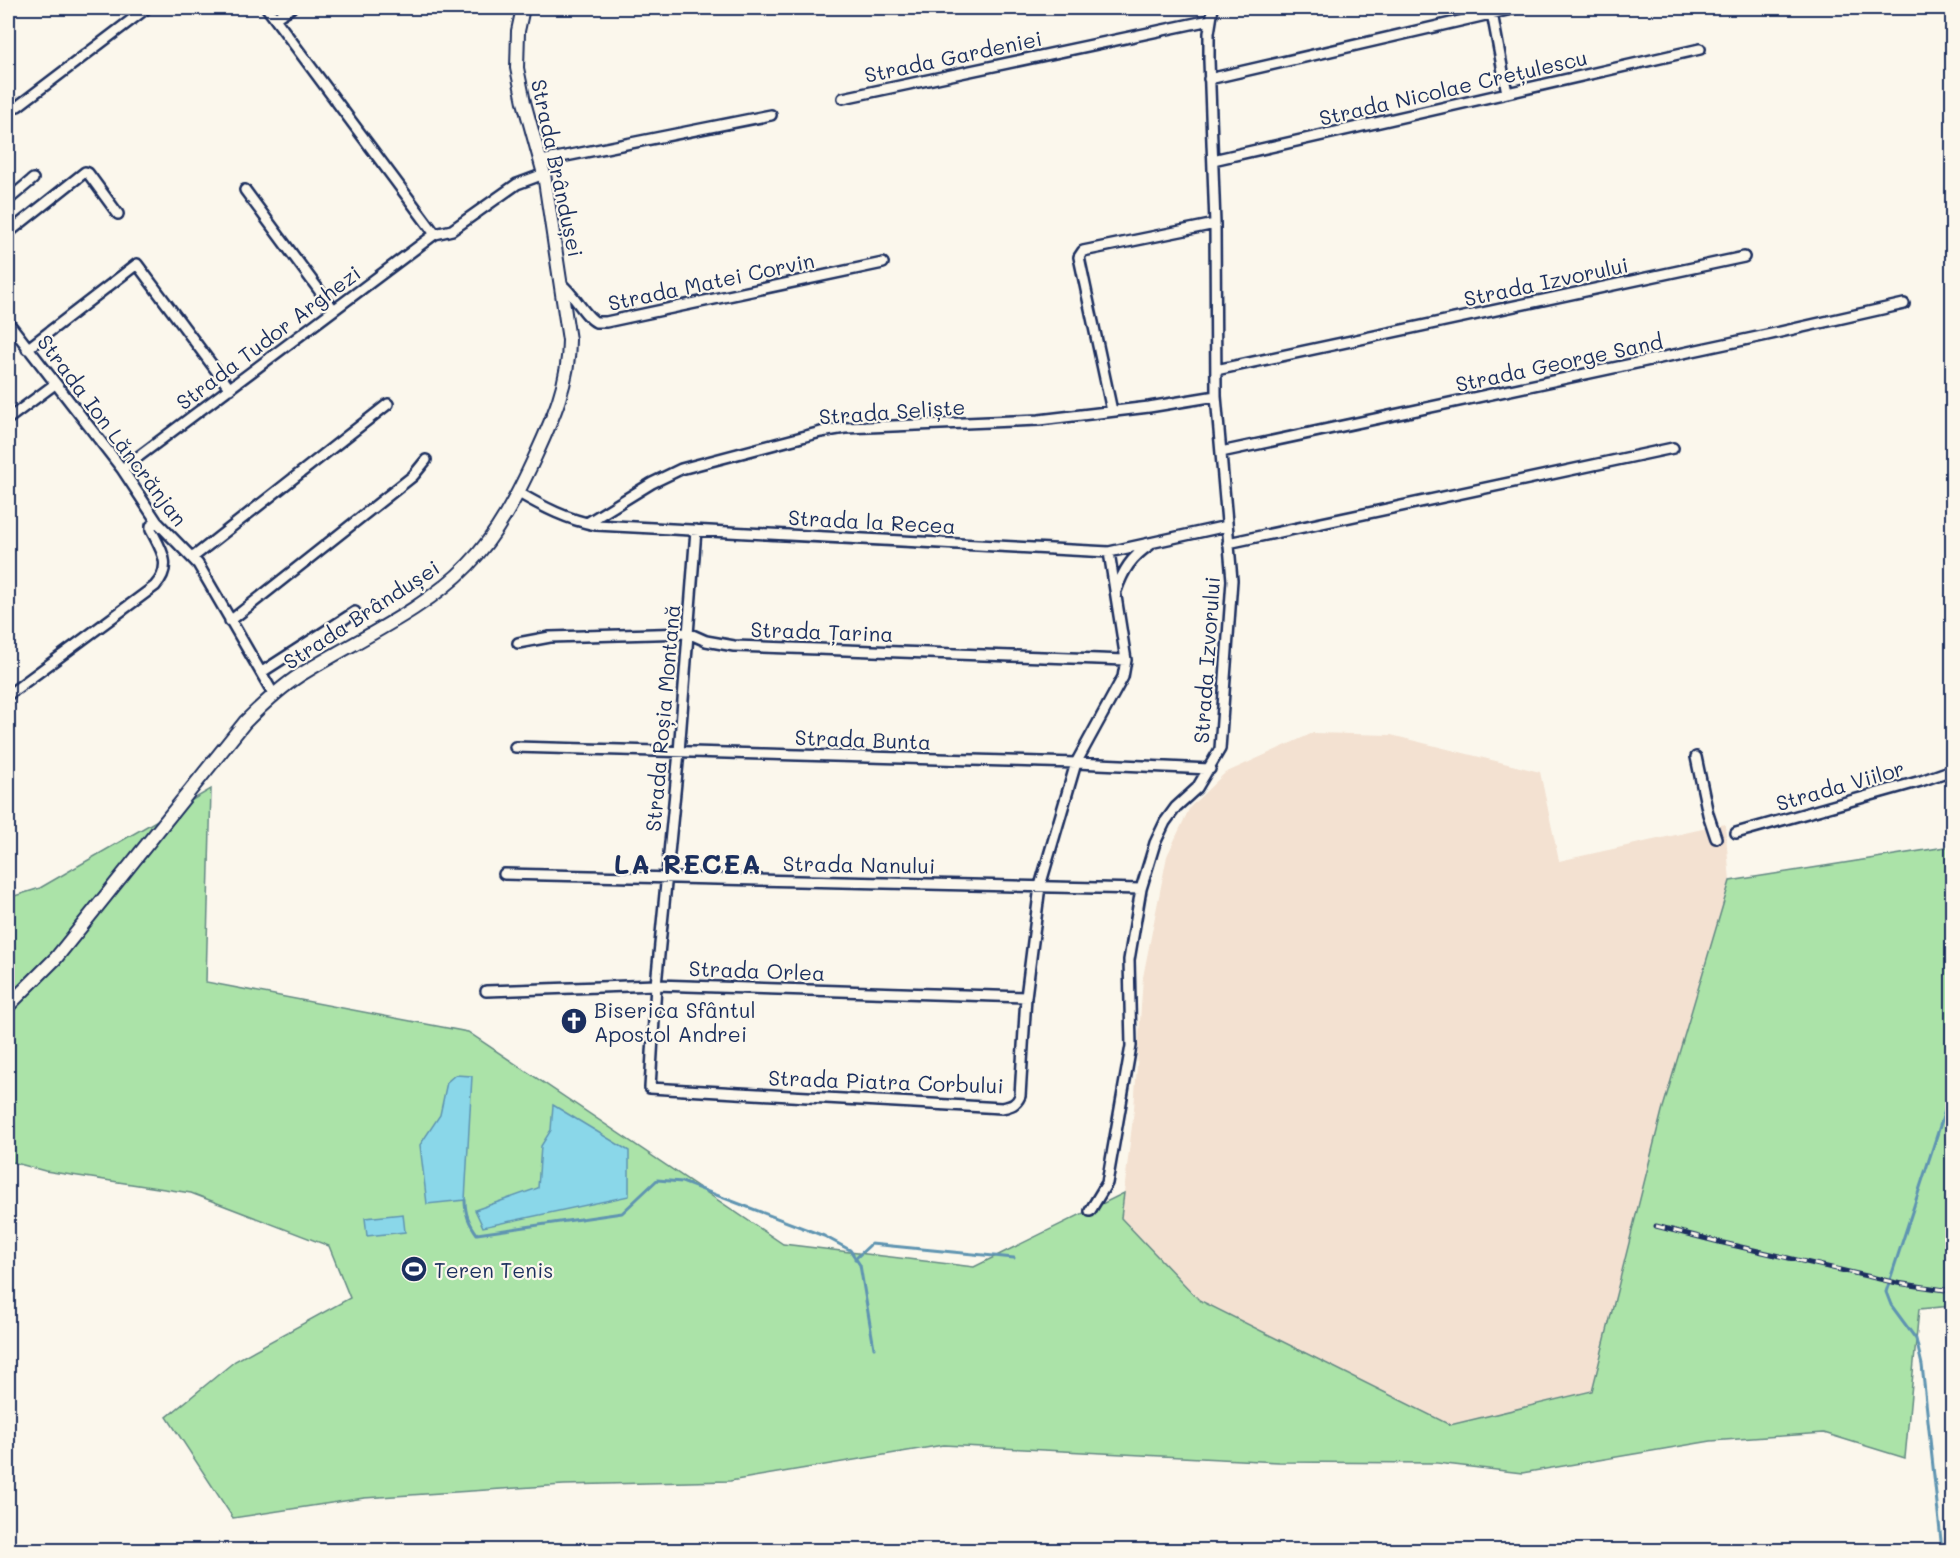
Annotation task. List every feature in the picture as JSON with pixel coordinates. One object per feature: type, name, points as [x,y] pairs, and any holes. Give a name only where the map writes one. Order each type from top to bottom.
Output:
[{"type":"main road","name":"Strada Brândușei","points":[[8,1006],[56,958],[245,722],[298,676],[417,606],[467,567],[487,545],[519,493],[543,441],[567,376],[569,340],[544,174],[517,68],[518,31],[523,8]]},
{"type":"street","points":[[18,106],[147,8]]},
{"type":"street","points":[[267,8],[435,234]]},
{"type":"street","points":[[275,18],[291,8]]},
{"type":"street","name":"Strada Izvorului","points":[[1090,1211],[1107,1184],[1131,1046],[1129,960],[1141,889],[1155,843],[1165,822],[1176,807],[1197,788],[1220,749],[1232,580],[1216,396],[1215,224],[1209,79],[1210,20],[1214,8]]},
{"type":"street","points":[[1209,79],[1516,8]]},
{"type":"street","points":[[1492,13],[1507,93]]},
{"type":"street","name":"Strada Gardeniei","points":[[843,98],[1210,20]]},
{"type":"street","name":"Strada Nicolae Crețulescu","points":[[1213,160],[1700,49]]},
{"type":"street","points":[[541,160],[771,115]]},
{"type":"street","points":[[8,233],[85,172],[118,214]]},
{"type":"street","name":"Strada Tudor Arghezi","points":[[122,469],[435,234],[452,230],[517,184],[544,174]]},
{"type":"street","points":[[8,200],[33,179]]},
{"type":"street","points":[[245,190],[333,309]]},
{"type":"street","points":[[1113,411],[1079,257],[1083,251],[1215,224]]},
{"type":"street","name":"Strada Izvorului","points":[[1216,370],[1744,257]]},
{"type":"street","name":"Strada Matei Corvin","points":[[562,285],[570,291],[589,317],[596,322],[606,322],[883,263]]},
{"type":"street","points":[[27,349],[137,264],[230,389]]},
{"type":"street","name":"Strada George Sand","points":[[1221,453],[1767,336],[1904,304]]},
{"type":"street","name":"Strada Ion Lăncrănjan","points":[[8,322],[122,469],[157,522],[206,574],[230,621],[276,694]]},
{"type":"street","points":[[8,340],[16,334]]},
{"type":"street","points":[[8,419],[55,384]]},
{"type":"street","name":"Strada Seliște","points":[[587,523],[652,483],[681,469],[821,432],[845,428],[1039,420],[1216,396]]},
{"type":"street","points":[[192,558],[388,404]]},
{"type":"street","points":[[1228,543],[1672,448]]},
{"type":"street","points":[[230,621],[413,476],[426,460]]},
{"type":"street","name":"Strada la Recea","points":[[519,493],[559,513],[587,523],[1109,552],[1227,526]]},
{"type":"street","points":[[8,695],[155,586],[163,577],[164,554],[151,530],[151,526],[157,522]]},
{"type":"street","name":"Strada Roșia Montană","points":[[650,1088],[656,985],[679,752],[696,530]]},
{"type":"street","points":[[1116,593],[1122,573],[1130,562],[1142,550],[1156,542]]},
{"type":"street","name":"Strada Piatra Corbului","points":[[650,1088],[1002,1108],[1012,1106],[1018,1101],[1026,997],[1040,886],[1076,763],[1123,676],[1126,660],[1109,552]]},
{"type":"street","points":[[263,675],[355,612]]},
{"type":"street","name":"Strada Țarina","points":[[518,643],[550,637],[688,633],[706,641],[734,646],[1126,660]]},
{"type":"street","name":"Strada Bunta","points":[[515,747],[1210,769]]},
{"type":"street","points":[[1696,757],[1708,814],[1716,838]]},
{"type":"street","name":"Strada Viilor","points":[[1736,833],[1953,770]]},
{"type":"street","name":"Strada Nanului","points":[[504,874],[1141,889]]},
{"type":"street","name":"Strada Orlea","points":[[486,991],[656,985],[1026,997]]},
{"type":"shaded area","points":[[1313,733],[1391,735],[1540,772],[1559,861],[1725,824],[1730,881],[1662,1111],[1592,1391],[1450,1425],[1199,1300],[1121,1217],[1134,1109],[1143,977],[1167,856],[1190,807],[1225,773]]},
{"type":"green space","points":[[211,789],[206,982],[468,1032],[783,1244],[974,1267],[1124,1193],[1121,1218],[1199,1300],[1450,1425],[1592,1391],[1662,1111],[1730,881],[1952,846],[1952,1306],[1919,1309],[1905,1458],[1824,1433],[1711,1441],[1522,1473],[1437,1463],[1279,1462],[943,1445],[730,1481],[564,1485],[364,1498],[233,1518],[167,1417],[235,1361],[350,1298],[329,1246],[191,1193],[45,1171],[8,1161],[8,898],[40,888]]},
{"type":"water","points":[[455,1075],[472,1076],[465,1200],[427,1204],[420,1145],[440,1115],[447,1082]]},
{"type":"water","points":[[553,1105],[629,1151],[629,1196],[483,1227],[475,1210],[538,1188],[541,1146],[551,1130]]},
{"type":"water","points":[[403,1214],[405,1232],[367,1236],[365,1218]]},
{"type":"waterway","points":[[1942,1550],[1922,1365],[1916,1339],[1891,1305],[1886,1292],[1952,1089]]},
{"type":"waterway","points":[[465,1200],[468,1218],[477,1234],[622,1213],[657,1180],[682,1182],[824,1236],[850,1250],[860,1265],[874,1348]]},
{"type":"waterway","points":[[855,1259],[871,1244],[1014,1258]]},
{"type":"railway","points":[[1656,1226],[1897,1283],[1952,1291]]},
{"type":"place","name":"Biserica Sfântul Apostol Andrei","points":[[574,1021]]},
{"type":"place","name":"Teren Tenis","points":[[414,1269]]},
{"type":"district","name":"LA RECEA","points":[[688,863]]}]
